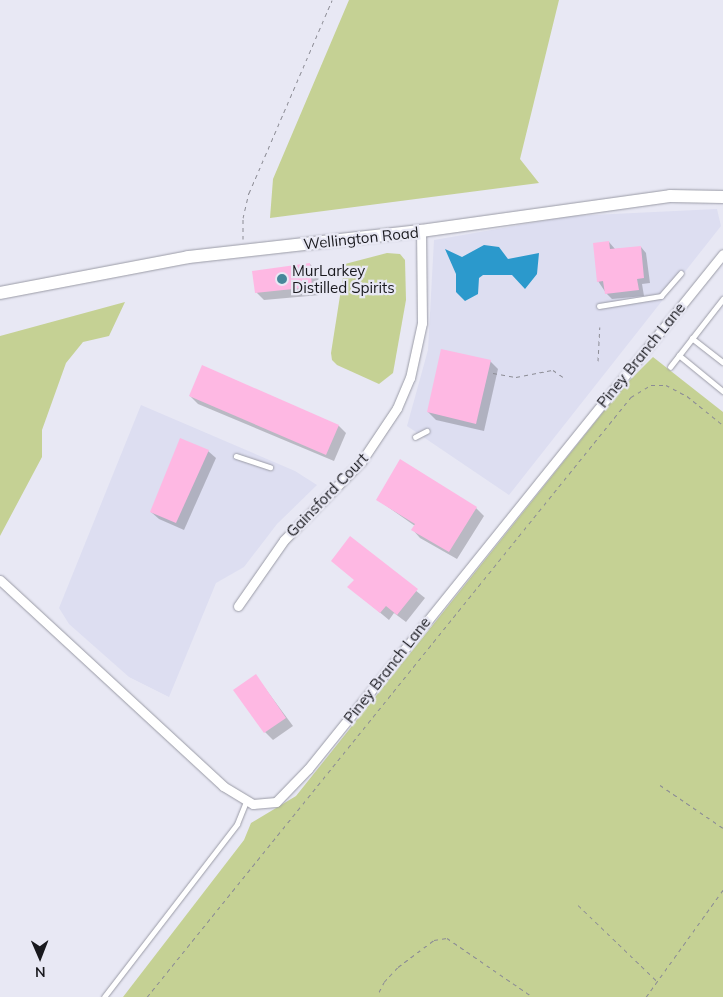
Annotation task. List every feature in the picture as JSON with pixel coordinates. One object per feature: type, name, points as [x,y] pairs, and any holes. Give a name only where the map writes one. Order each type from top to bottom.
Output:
[{"type":"main road","name":"Wellington Road","points":[[0,293],[244,250],[422,231],[670,196],[723,197]]},
{"type":"street","name":"Gainsford Court","points":[[238,606],[284,540],[361,462],[397,408],[410,378],[422,323],[422,231]]},
{"type":"street","name":"Piney Branch Lane","points":[[246,802],[261,805],[276,802],[308,769],[723,254]]},
{"type":"street","points":[[0,580],[82,652],[207,773],[246,802]]},
{"type":"lane","points":[[599,306],[661,296],[681,273]]},
{"type":"lane","points":[[670,367],[723,299]]},
{"type":"lane","points":[[692,338],[723,362]]},
{"type":"lane","points":[[679,355],[723,392]]},
{"type":"lane","points":[[415,437],[427,432]]},
{"type":"lane","points":[[236,456],[270,467]]},
{"type":"lane","points":[[104,997],[237,824],[246,802]]},
{"type":"path","points":[[244,250],[243,218],[249,193],[332,0]]},
{"type":"path","points":[[598,361],[600,327]]},
{"type":"path","points":[[493,373],[516,377],[553,370],[563,377]]},
{"type":"path","points":[[147,997],[631,397],[650,385],[666,385],[687,396],[723,424]]},
{"type":"path","points":[[660,786],[723,828]]},
{"type":"path","points":[[646,997],[723,890]]},
{"type":"path","points":[[578,905],[658,981]]},
{"type":"path","points":[[379,992],[384,982],[398,967],[434,940],[447,938],[533,997]]},
{"type":"shaded area","points":[[717,209],[721,226],[509,495],[407,426],[428,350],[434,240],[571,216]]},
{"type":"shaded area","points":[[141,405],[295,471],[317,485],[277,524],[244,567],[216,583],[169,697],[129,677],[69,624],[59,608]]},
{"type":"green space","points":[[349,0],[559,0],[520,159],[539,183],[270,218],[273,179]]},
{"type":"green space","points":[[387,253],[400,254],[405,260],[406,300],[393,373],[379,384],[337,365],[332,360],[331,353],[345,264]]},
{"type":"green space","points":[[125,302],[109,336],[83,342],[66,363],[42,430],[42,457],[0,536],[0,336]]},
{"type":"green space","points":[[653,357],[723,412],[723,997],[123,997],[244,840],[251,823],[296,796],[624,386]]},
{"type":"water","points":[[484,245],[499,247],[508,259],[539,253],[537,274],[525,289],[512,275],[483,275],[479,278],[478,294],[465,301],[456,292],[456,274],[445,249],[462,257]]},
{"type":"building","points":[[609,241],[610,249],[641,246],[644,278],[637,279],[639,290],[605,294],[603,281],[597,282],[593,243]]},
{"type":"building","name":"MurLarkey Distilled Spirits","points":[[310,263],[312,287],[255,293],[252,271]]},
{"type":"building","points":[[441,349],[491,360],[476,424],[427,412]]},
{"type":"building","points":[[202,365],[339,425],[326,455],[189,396]]},
{"type":"building","points":[[180,438],[209,450],[176,523],[150,512]]},
{"type":"building","points":[[400,459],[477,507],[449,552],[411,530],[415,524],[376,500]]},
{"type":"building","points":[[350,536],[418,589],[397,615],[386,606],[380,613],[347,587],[354,580],[331,561]]},
{"type":"building","points":[[256,674],[286,718],[264,733],[233,690]]},
{"type":"place","name":"MurLarkey Distilled Spirits","points":[[282,279]]}]
